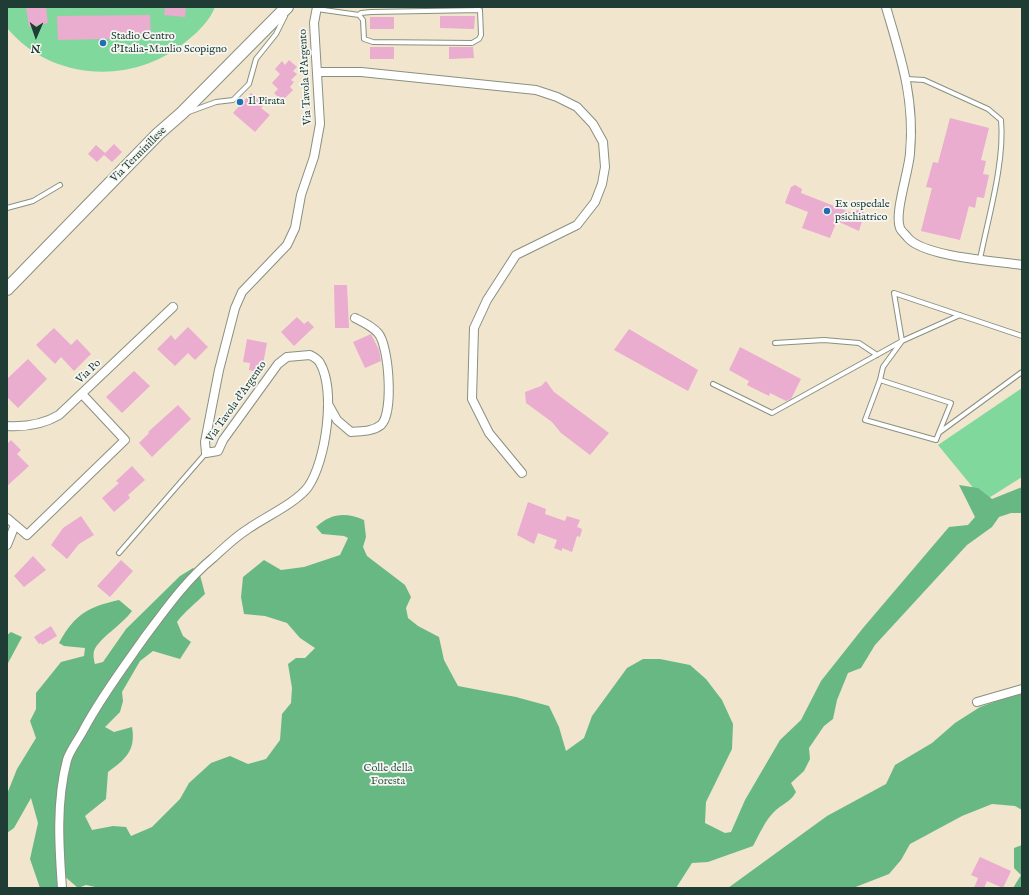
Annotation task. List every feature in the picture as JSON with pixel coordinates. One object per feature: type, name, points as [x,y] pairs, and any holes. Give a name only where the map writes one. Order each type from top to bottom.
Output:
[{"type":"main road","name":"Via Terminillese","points":[[7,288],[158,134],[182,113],[272,22],[282,8]]},
{"type":"street","points":[[886,7],[907,79],[912,112],[910,154],[899,214],[900,228],[909,239],[930,250],[1022,265]]},
{"type":"street","name":"Via Tavola d'Argento","points":[[62,888],[59,837],[60,806],[67,759],[97,704],[169,605],[209,561],[246,530],[292,500],[307,488],[315,475],[322,456],[327,426],[328,404],[324,372],[319,361],[310,355],[287,357],[278,364],[223,440],[218,451],[206,453],[207,429],[219,370],[235,308],[242,292],[286,244],[295,228],[301,195],[314,157],[320,124],[314,23],[317,8]]},
{"type":"street","points":[[317,72],[361,72],[536,90],[557,97],[577,107],[593,124],[603,142],[606,167],[602,184],[595,202],[577,225],[516,255],[487,300],[474,328],[472,399],[489,433],[522,473]]},
{"type":"street","name":"Via Po","points":[[7,426],[16,427],[50,421],[59,415],[173,307]]},
{"type":"street","points":[[328,404],[337,420],[351,432],[367,431],[381,424],[385,418],[389,402],[389,389],[383,343],[379,333],[355,318]]},
{"type":"street","points":[[7,518],[27,535],[125,440],[82,394]]},
{"type":"street","points":[[7,545],[15,525]]},
{"type":"street","points":[[977,702],[1022,689]]},
{"type":"lane","points":[[182,113],[189,113],[216,102],[233,100],[249,84],[256,59],[276,34],[286,16],[282,8]]},
{"type":"lane","points":[[317,8],[359,15],[361,13],[370,12],[480,10],[481,35],[479,39],[472,43],[373,42],[364,39],[363,20],[359,15]]},
{"type":"lane","points":[[907,79],[924,80],[988,109],[1000,120],[1002,131],[996,178],[980,259]]},
{"type":"lane","points":[[7,208],[33,200],[60,185]]},
{"type":"lane","points":[[880,380],[951,403],[936,440],[865,420],[880,380],[883,367],[902,341],[894,293],[1022,336]]},
{"type":"lane","points":[[713,384],[772,413],[902,341],[960,315]]},
{"type":"lane","points":[[775,343],[824,340],[859,343],[877,355]]},
{"type":"lane","points":[[939,433],[1022,372]]},
{"type":"lane","points":[[119,553],[206,453]]},
{"type":"green space","name":"Stadio Centro d'Italia-Manlio Scopigno","points":[[7,7],[215,7],[207,21],[200,29],[188,40],[167,55],[144,65],[120,70],[95,72],[71,68],[47,59],[26,46],[7,28]]},
{"type":"green space","points":[[1022,388],[1022,477],[984,501],[938,445]]},
{"type":"green space","name":"Colle della Foresta","points":[[959,485],[978,488],[992,499],[1022,487],[1022,513],[1011,513],[999,517],[992,527],[967,545],[875,645],[861,668],[848,673],[837,700],[833,719],[824,726],[809,748],[810,759],[804,771],[791,783],[796,792],[791,799],[770,816],[753,846],[708,862],[692,863],[676,888],[100,888],[86,885],[78,888],[63,875],[66,888],[40,888],[30,859],[38,823],[31,798],[14,828],[7,833],[7,794],[17,769],[36,738],[30,721],[36,709],[36,693],[61,662],[84,656],[85,648],[64,646],[59,643],[65,633],[83,613],[119,600],[132,611],[101,641],[94,651],[95,664],[103,662],[126,629],[180,576],[193,568],[200,575],[205,594],[177,622],[183,636],[191,642],[180,659],[153,651],[140,661],[122,692],[123,701],[120,712],[105,727],[114,732],[132,727],[133,735],[131,748],[125,758],[108,772],[106,799],[85,816],[92,830],[113,826],[126,827],[131,836],[152,827],[180,799],[189,783],[211,763],[230,756],[248,764],[266,759],[280,740],[282,714],[291,703],[292,688],[288,664],[296,658],[305,658],[315,648],[300,638],[287,623],[265,616],[244,614],[241,597],[243,577],[264,560],[281,570],[304,567],[340,555],[348,538],[344,536],[322,534],[316,527],[327,519],[339,515],[357,517],[364,520],[366,537],[363,547],[367,556],[405,585],[411,597],[406,608],[408,618],[418,626],[439,637],[444,660],[458,686],[516,697],[549,706],[559,727],[566,751],[584,738],[592,716],[627,668],[643,659],[660,659],[690,665],[706,679],[722,700],[733,724],[732,749],[706,802],[705,823],[725,833],[731,832],[745,800],[780,740],[801,720],[821,681],[863,628],[949,527],[968,525],[975,517]]},
{"type":"green space","points":[[11,632],[22,637],[7,665],[7,635]]},
{"type":"green space","points":[[1022,692],[1022,810],[1015,806],[992,804],[962,816],[910,844],[901,860],[889,874],[853,888],[728,888],[827,816],[886,784],[895,765],[932,743],[955,723],[980,707]]},
{"type":"green space","points":[[1022,845],[1022,888],[1013,888],[1021,875],[1014,868],[1014,848]]},
{"type":"building","points":[[26,7],[46,7],[48,23],[29,27]]},
{"type":"building","points":[[165,7],[186,7],[185,17],[164,15]]},
{"type":"building","points":[[150,15],[151,38],[58,40],[57,16]]},
{"type":"building","points":[[440,16],[475,16],[474,29],[440,28]]},
{"type":"building","points":[[370,17],[394,17],[394,29],[370,29]]},
{"type":"building","points":[[370,47],[394,47],[394,59],[370,59]]},
{"type":"building","points":[[449,47],[473,47],[474,58],[449,59]]},
{"type":"building","points":[[289,60],[297,67],[293,71],[297,74],[291,80],[294,82],[290,87],[293,90],[282,101],[274,93],[278,89],[272,83],[280,74],[275,69],[282,61],[285,65]]},
{"type":"building","points":[[251,93],[265,104],[261,108],[270,115],[255,132],[233,113]]},
{"type":"building","points":[[950,118],[989,128],[981,160],[986,161],[983,174],[989,175],[984,198],[977,197],[975,208],[969,206],[960,240],[921,231],[932,188],[926,187],[933,162],[938,163]]},
{"type":"building","points":[[114,144],[122,152],[112,162],[104,155],[97,162],[88,154],[96,145],[105,153]]},
{"type":"building","name":"Ex ospedale psichiatrico","points":[[795,185],[802,189],[801,193],[852,213],[859,209],[863,210],[864,214],[859,231],[837,221],[830,238],[802,228],[808,212],[785,203],[791,187]]},
{"type":"building","points":[[334,285],[347,285],[349,328],[335,328]]},
{"type":"building","points":[[297,317],[304,324],[308,321],[314,327],[294,346],[281,332]]},
{"type":"building","points":[[188,327],[208,347],[195,360],[188,353],[175,366],[157,349],[171,335],[175,340]]},
{"type":"building","points":[[54,328],[71,345],[77,339],[91,354],[74,371],[61,357],[55,364],[36,345]]},
{"type":"building","points":[[629,329],[698,370],[688,391],[614,350]]},
{"type":"building","points":[[371,334],[379,350],[381,361],[365,368],[353,342]]},
{"type":"building","points":[[247,339],[267,343],[263,364],[259,363],[258,372],[249,370],[250,363],[243,362]]},
{"type":"building","points":[[740,347],[801,379],[791,399],[786,401],[770,393],[769,396],[747,385],[749,381],[729,370]]},
{"type":"building","points":[[28,359],[47,379],[18,408],[7,397],[7,379]]},
{"type":"building","points":[[134,371],[150,386],[122,413],[106,397]]},
{"type":"building","points":[[546,381],[554,392],[609,433],[590,455],[561,433],[552,422],[526,403],[525,392],[541,386]]},
{"type":"building","points":[[178,405],[191,419],[152,457],[139,443],[149,433],[148,432]]},
{"type":"building","points":[[11,440],[21,450],[17,454],[29,466],[7,486],[7,444]]},
{"type":"building","points":[[132,466],[145,480],[128,495],[130,498],[114,512],[102,498],[119,483],[116,481]]},
{"type":"building","points":[[528,502],[546,509],[545,514],[565,521],[567,516],[580,520],[577,527],[582,529],[580,537],[577,536],[572,552],[562,548],[562,551],[554,548],[557,540],[538,533],[534,544],[517,535]]},
{"type":"building","points":[[81,516],[94,535],[79,544],[67,559],[51,545],[63,528]]},
{"type":"building","points":[[33,556],[46,570],[24,587],[14,576]]},
{"type":"building","points":[[121,560],[133,571],[110,597],[97,586]]},
{"type":"building","points":[[51,626],[57,636],[42,645],[41,643],[39,644],[34,637]]},
{"type":"building","points":[[980,857],[1011,871],[1003,888],[987,881],[984,888],[974,888],[978,878],[971,875]]},
{"type":"place","name":"Stadio Centro d'Italia-Manlio Scopigno","points":[[103,43]]},
{"type":"place","name":"Il Pirata","points":[[240,102]]},
{"type":"place","name":"Ex ospedale psichiatrico","points":[[827,211]]}]
